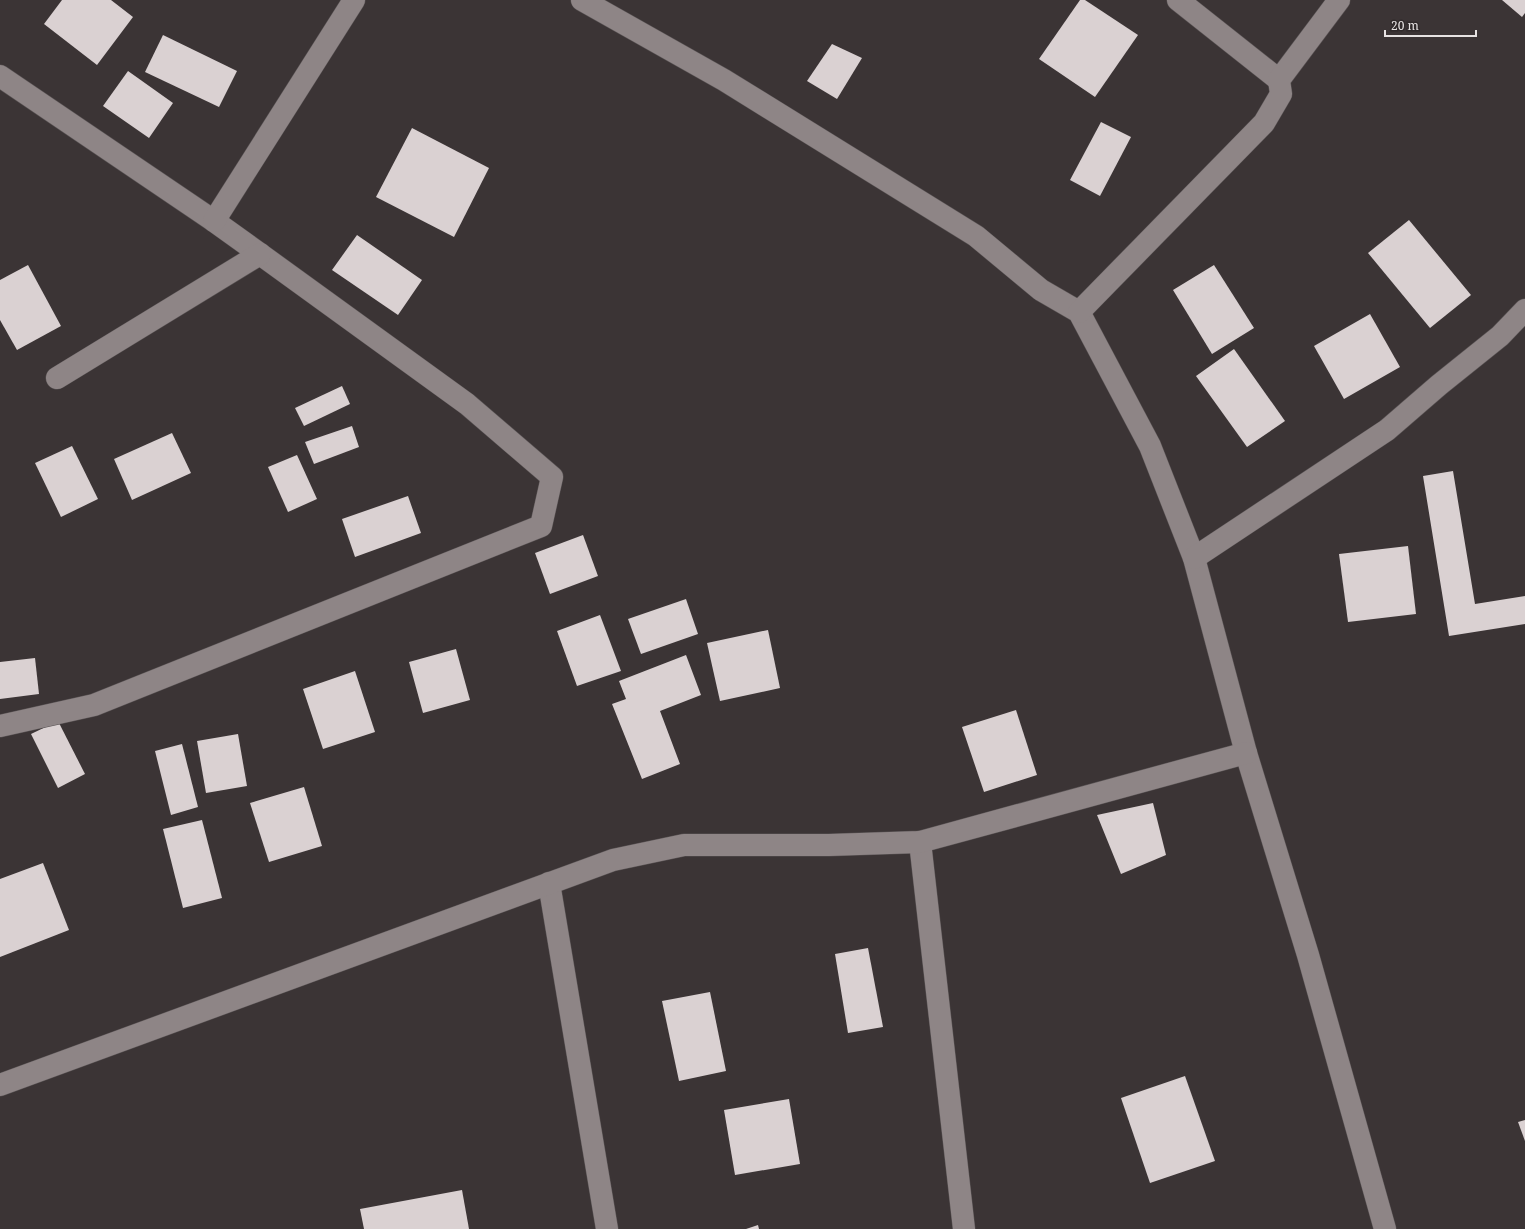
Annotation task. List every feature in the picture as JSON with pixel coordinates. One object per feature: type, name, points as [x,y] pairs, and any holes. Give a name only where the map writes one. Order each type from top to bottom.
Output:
[{"type":"street","points":[[214,221],[354,0]]},
{"type":"street","points":[[582,0],[724,80],[969,232],[1041,290],[1079,312],[1150,446],[1194,558],[1246,753],[1308,955],[1385,1229]]},
{"type":"street","points":[[1079,312],[1264,123],[1281,94],[1279,80],[1178,0]]},
{"type":"street","points":[[1279,80],[1339,0]]},
{"type":"street","points":[[0,76],[214,221],[260,254],[467,404],[552,476],[541,526],[94,705],[0,726]]},
{"type":"street","points":[[57,378],[260,254]]},
{"type":"street","points":[[1194,558],[1387,430],[1500,336],[1525,310]]},
{"type":"street","points":[[0,1085],[613,860],[684,845],[829,845],[920,842],[1246,753]]},
{"type":"street","points":[[920,842],[964,1229]]},
{"type":"street","points":[[549,883],[607,1229]]},
{"type":"building","points":[[62,0],[111,0],[133,17],[97,65],[44,24]]},
{"type":"building","points":[[1080,0],[1085,0],[1138,35],[1095,97],[1039,59]]},
{"type":"building","points":[[1502,0],[1525,0],[1525,13],[1522,17]]},
{"type":"building","points":[[163,35],[237,71],[219,107],[145,72]]},
{"type":"building","points":[[832,44],[862,58],[837,99],[807,81]]},
{"type":"building","points":[[128,71],[173,103],[149,138],[103,106]]},
{"type":"building","points":[[1101,122],[1131,137],[1100,196],[1070,180]]},
{"type":"building","points":[[412,128],[489,168],[454,237],[376,197]]},
{"type":"building","points":[[1409,220],[1471,295],[1430,328],[1368,253]]},
{"type":"building","points":[[357,235],[422,280],[398,315],[332,270]]},
{"type":"building","points":[[28,265],[61,326],[17,350],[0,320],[0,280]]},
{"type":"building","points":[[1214,265],[1254,328],[1212,354],[1173,290]]},
{"type":"building","points":[[1370,314],[1400,367],[1344,399],[1314,346]]},
{"type":"building","points":[[1234,349],[1285,421],[1247,447],[1196,376]]},
{"type":"building","points":[[342,386],[350,404],[304,426],[295,408]]},
{"type":"building","points":[[352,426],[359,447],[314,464],[305,442]]},
{"type":"building","points":[[172,433],[191,473],[132,500],[114,459]]},
{"type":"building","points":[[72,446],[98,499],[61,517],[35,463]]},
{"type":"building","points":[[297,455],[317,499],[288,512],[268,467]]},
{"type":"building","points":[[1453,471],[1475,604],[1525,596],[1525,624],[1449,636],[1423,476]]},
{"type":"building","points":[[408,496],[421,533],[355,557],[342,519]]},
{"type":"building","points":[[583,535],[598,576],[550,594],[535,553]]},
{"type":"building","points":[[1408,546],[1416,614],[1348,622],[1339,554]]},
{"type":"building","points":[[686,599],[698,634],[641,654],[628,619]]},
{"type":"building","points":[[600,615],[621,671],[577,686],[557,631]]},
{"type":"building","points":[[768,630],[780,688],[720,701],[707,643]]},
{"type":"building","points":[[456,649],[470,700],[423,713],[409,662]]},
{"type":"building","points":[[686,655],[701,695],[660,711],[680,764],[642,779],[612,704],[626,699],[619,681]]},
{"type":"building","points":[[35,658],[39,694],[0,699],[0,662]]},
{"type":"building","points":[[355,671],[375,732],[323,749],[303,689]]},
{"type":"building","points":[[1016,710],[1037,775],[984,792],[962,727]]},
{"type":"building","points":[[58,721],[85,774],[58,788],[31,734]]},
{"type":"building","points":[[238,734],[247,786],[206,793],[197,741]]},
{"type":"building","points":[[182,744],[198,807],[171,815],[155,751]]},
{"type":"building","points":[[304,787],[322,846],[269,862],[250,803]]},
{"type":"building","points":[[1153,803],[1166,855],[1121,874],[1097,815]]},
{"type":"building","points":[[202,820],[222,898],[183,908],[163,829]]},
{"type":"building","points":[[43,863],[69,930],[0,957],[0,879]]},
{"type":"building","points":[[868,948],[883,1027],[848,1033],[835,954]]},
{"type":"building","points":[[710,992],[726,1071],[679,1081],[662,1001]]},
{"type":"building","points":[[1185,1076],[1215,1161],[1150,1183],[1121,1098]]},
{"type":"building","points":[[789,1099],[800,1164],[735,1175],[724,1110]]},
{"type":"building","points":[[1525,1120],[1525,1141],[1518,1122]]},
{"type":"building","points":[[462,1190],[469,1229],[364,1229],[360,1209]]},
{"type":"building","points":[[758,1225],[759,1229],[746,1229]]}]
